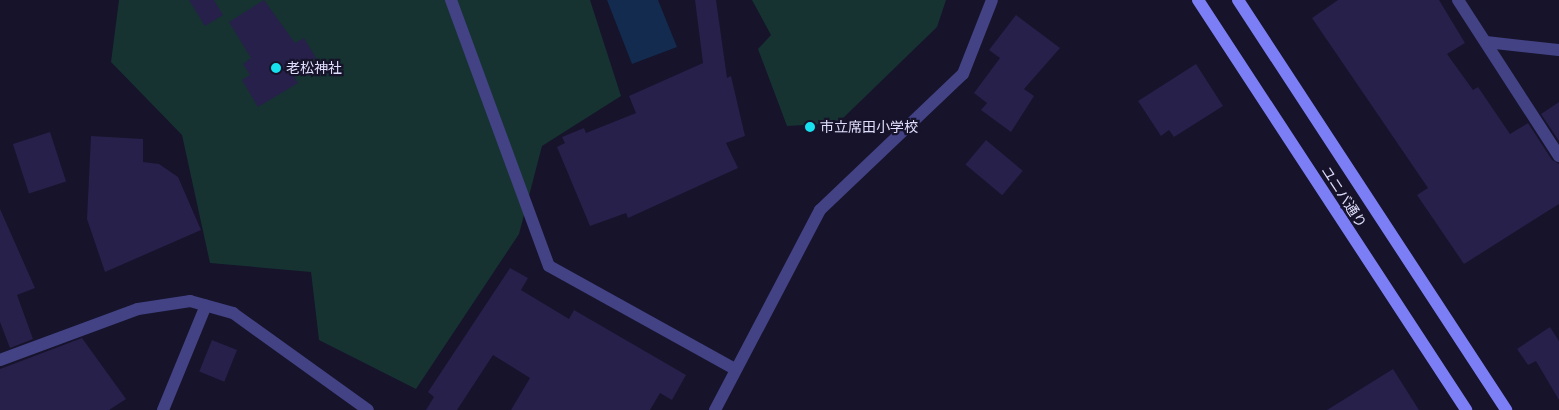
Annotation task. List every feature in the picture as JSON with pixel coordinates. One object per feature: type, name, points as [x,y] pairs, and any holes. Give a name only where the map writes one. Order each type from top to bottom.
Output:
[{"type":"street","points":[[451,0],[549,266],[735,368]]},
{"type":"street","points":[[715,410],[735,368],[820,210],[963,74],[992,0]]},
{"type":"street","name":"ユニバ通り","points":[[1198,0],[1466,410]]},
{"type":"street","name":"ユニバ通り","points":[[1238,0],[1506,410]]},
{"type":"street","points":[[1458,0],[1559,156]]},
{"type":"street","points":[[1486,42],[1559,50]]},
{"type":"street","points":[[0,360],[138,309],[190,301],[234,313],[368,410]]},
{"type":"street","points":[[163,410],[206,305]]},
{"type":"green space","points":[[119,0],[590,0],[621,96],[542,146],[519,234],[416,389],[319,340],[311,272],[210,263],[182,135],[111,62]]},
{"type":"green space","points":[[752,0],[946,0],[937,27],[838,123],[787,126],[758,49],[771,35]]},
{"type":"water","points":[[607,0],[658,0],[677,47],[632,64]]},
{"type":"building","points":[[189,0],[214,0],[223,15],[205,26]]},
{"type":"building","points":[[264,0],[295,43],[304,38],[316,58],[292,73],[298,83],[258,107],[242,80],[250,75],[243,64],[251,58],[229,22]]},
{"type":"building","points":[[695,0],[716,0],[727,78],[731,76],[745,136],[726,143],[738,168],[628,218],[626,213],[590,226],[557,147],[565,143],[562,137],[584,128],[586,133],[636,113],[629,96],[703,63]]},
{"type":"building","points":[[1338,0],[1439,0],[1465,43],[1447,54],[1473,90],[1478,87],[1510,134],[1528,123],[1552,160],[1559,164],[1559,204],[1464,264],[1417,195],[1428,188],[1312,18]]},
{"type":"building","points":[[1016,15],[1060,48],[1024,89],[1034,96],[1011,132],[981,110],[987,103],[974,93],[1000,58],[989,50]]},
{"type":"building","points":[[1196,64],[1223,106],[1174,137],[1169,130],[1161,136],[1138,101]]},
{"type":"building","points":[[1559,102],[1559,141],[1541,114]]},
{"type":"building","points":[[50,132],[66,181],[29,194],[13,144]]},
{"type":"building","points":[[91,136],[143,139],[143,162],[159,164],[178,177],[201,230],[105,272],[87,219]]},
{"type":"building","points":[[986,140],[1023,171],[1002,195],[965,165]]},
{"type":"building","points":[[0,209],[35,288],[17,295],[33,339],[10,348],[0,322]]},
{"type":"building","points":[[510,268],[528,278],[521,290],[569,319],[574,310],[686,375],[672,400],[660,393],[650,410],[511,410],[530,378],[493,355],[457,410],[426,410],[434,397],[428,392]]},
{"type":"building","points":[[1550,327],[1559,341],[1559,400],[1536,361],[1528,365],[1517,349]]},
{"type":"building","points":[[82,338],[126,399],[109,410],[0,410],[0,369]]},
{"type":"building","points":[[212,340],[237,350],[224,382],[199,372]]},
{"type":"building","points":[[1393,369],[1419,410],[1327,410]]},
{"type":"place","name":"老松神社","points":[[276,68]]},
{"type":"place","name":"市立席田小学校","points":[[810,127]]}]
